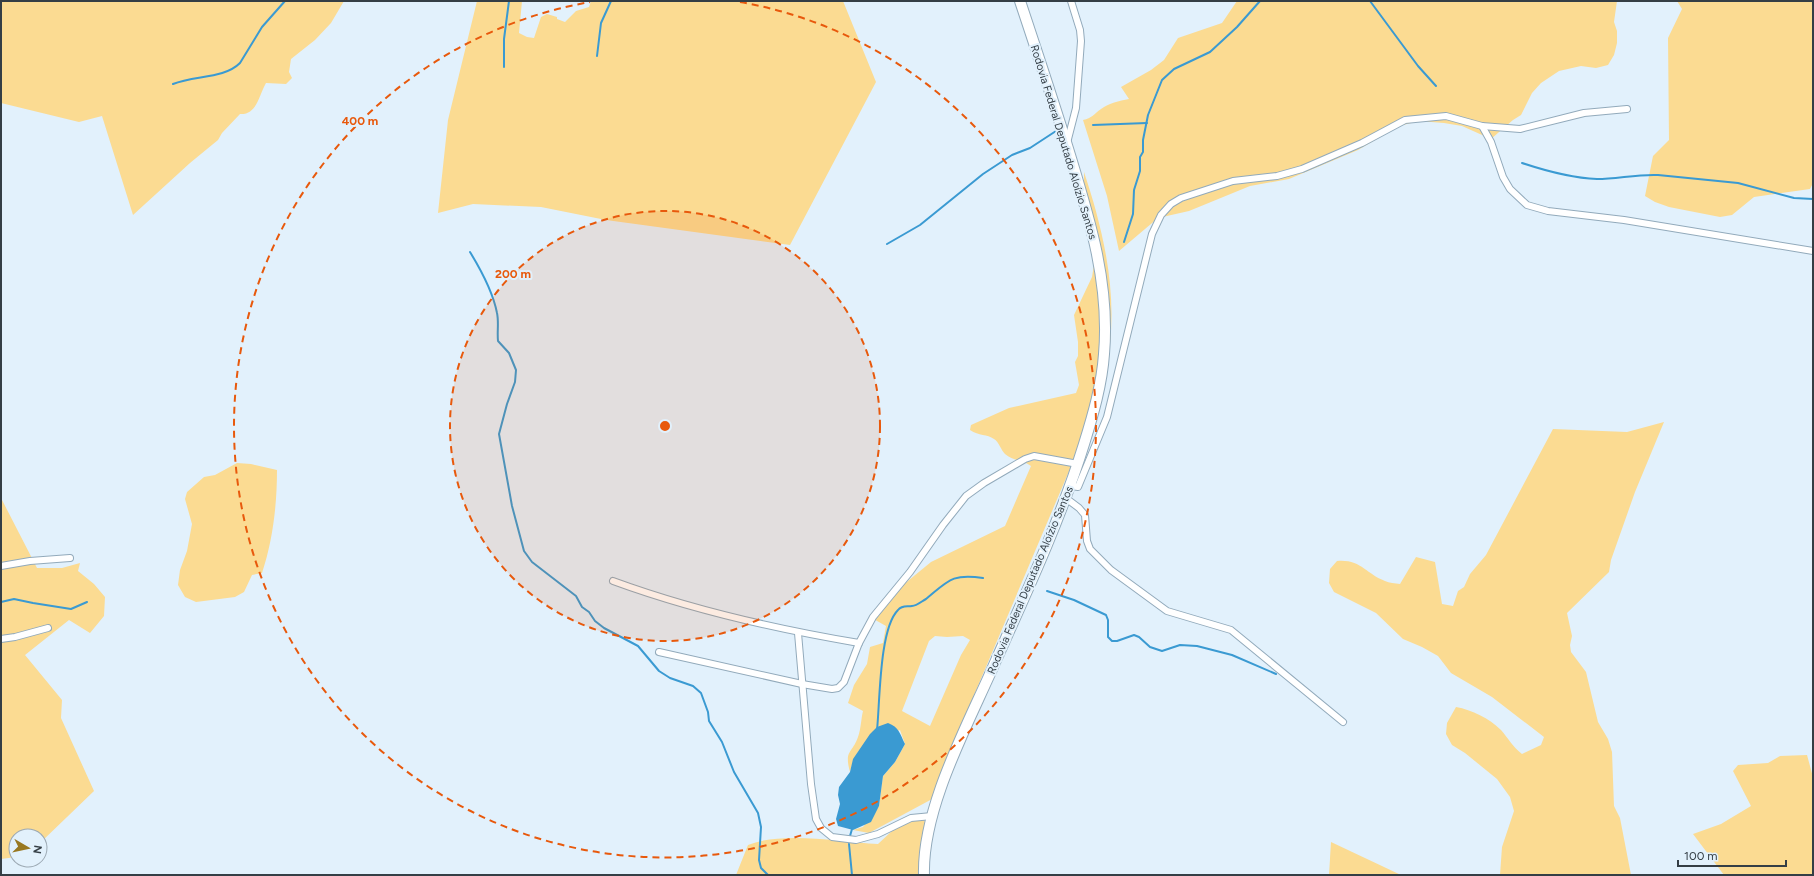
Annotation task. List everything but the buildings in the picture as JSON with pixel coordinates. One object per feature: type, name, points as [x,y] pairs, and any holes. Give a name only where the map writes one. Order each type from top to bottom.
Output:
[{"type":"highway","name":"Rodovia Federal Deputado Aloízio Santos","points":[[924,875],[924,860],[928,830],[946,775],[1079,470],[1101,378],[1104,355],[1104,297],[1101,269],[1089,214],[1020,1]]},
{"type":"street","points":[[1067,145],[1076,108],[1081,41],[1080,30],[1071,1]]},
{"type":"street","points":[[659,652],[802,684],[832,689],[838,688],[844,682],[859,643],[873,617],[910,572],[943,525],[974,488],[1025,459],[1034,456],[1079,470],[1107,417],[1152,234],[1161,215],[1171,204],[1181,198],[1233,181],[1277,176],[1302,169],[1362,143],[1405,120],[1446,116],[1482,126],[1520,129],[1584,113],[1627,109]]},
{"type":"street","points":[[1482,126],[1491,142],[1503,177],[1510,189],[1527,205],[1548,211],[1624,220],[1813,251]]},
{"type":"street","points":[[1067,499],[1079,508],[1085,516],[1087,541],[1090,549],[1123,579],[1167,611],[1231,630],[1342,722]]},
{"type":"street","points":[[1,566],[30,561],[70,558]]},
{"type":"street","points":[[613,581],[649,594],[798,633],[859,643]]},
{"type":"street","points":[[1,639],[15,637],[48,628]]},
{"type":"street","points":[[798,633],[811,784],[816,819],[826,834],[856,840],[878,834],[911,818],[932,816]]},
{"type":"shaded area","points":[[1,1],[344,1],[331,23],[315,40],[291,59],[289,72],[292,78],[286,84],[266,83],[254,108],[246,113],[240,114],[222,133],[218,140],[190,163],[133,215],[102,116],[79,122],[1,103]]},
{"type":"shaded area","points":[[477,1],[522,1],[519,33],[527,37],[534,38],[541,17],[547,14],[557,17],[557,19],[565,22],[576,11],[589,7],[591,1],[843,1],[876,82],[790,245],[606,220],[541,207],[473,204],[438,213],[448,120]]},
{"type":"shaded area","points":[[1237,1],[1617,1],[1614,22],[1617,31],[1617,43],[1614,55],[1608,65],[1596,68],[1581,66],[1559,71],[1541,83],[1532,93],[1521,115],[1491,139],[1462,126],[1444,123],[1419,121],[1399,126],[1358,150],[1289,179],[1250,186],[1189,211],[1158,218],[1119,251],[1107,196],[1083,120],[1091,117],[1107,105],[1129,99],[1121,87],[1151,70],[1164,60],[1178,38],[1222,23]]},
{"type":"shaded area","points":[[1677,1],[1813,1],[1813,183],[1810,189],[1754,197],[1732,215],[1720,217],[1669,207],[1655,202],[1645,196],[1653,156],[1669,140],[1668,38],[1682,9]]},
{"type":"shaded area","points":[[1084,172],[1092,196],[1104,245],[1111,296],[1110,347],[1096,405],[952,747],[934,798],[869,833],[853,830],[863,827],[879,806],[883,776],[895,762],[905,744],[900,730],[868,743],[857,753],[850,772],[848,756],[860,731],[863,711],[848,703],[854,685],[867,664],[870,647],[883,643],[886,626],[870,617],[892,594],[931,562],[1005,526],[1031,466],[1005,454],[994,439],[970,430],[971,425],[1009,408],[1076,393],[1079,385],[1075,362],[1078,356],[1078,342],[1074,315],[1092,277],[1094,265],[1084,190]],"holes":[[[935,636],[963,636],[970,640],[961,655],[930,726],[902,711],[929,641]]]},
{"type":"shaded area","points":[[1664,422],[1635,492],[1611,560],[1609,572],[1567,613],[1572,636],[1570,645],[1571,652],[1586,672],[1598,722],[1608,739],[1612,752],[1614,806],[1620,818],[1631,875],[1500,875],[1502,847],[1514,811],[1510,797],[1497,779],[1465,753],[1452,745],[1446,734],[1447,723],[1456,707],[1474,712],[1486,718],[1501,730],[1522,754],[1541,745],[1544,737],[1492,697],[1451,673],[1438,656],[1403,639],[1376,613],[1334,592],[1329,583],[1330,569],[1337,561],[1352,562],[1378,578],[1390,583],[1400,584],[1416,557],[1435,562],[1442,604],[1453,606],[1458,591],[1464,587],[1470,574],[1486,555],[1553,429],[1627,432]]},
{"type":"shaded area","points":[[237,463],[251,464],[277,470],[274,522],[266,560],[262,573],[252,575],[244,592],[235,597],[196,602],[185,597],[178,585],[180,570],[187,551],[192,524],[185,499],[187,492],[204,477],[215,475]]},
{"type":"shaded area","points":[[1,498],[37,568],[62,568],[80,563],[78,571],[94,584],[105,597],[104,616],[90,633],[69,620],[25,655],[62,700],[61,718],[94,791],[48,835],[48,828],[8,828],[8,858],[1,859]]},
{"type":"shaded area","points":[[1807,755],[1813,777],[1813,875],[1724,875],[1693,834],[1721,824],[1751,806],[1733,771],[1738,765],[1768,763],[1780,756]]},
{"type":"shaded area","points":[[921,815],[929,829],[927,875],[736,875],[748,845],[762,841],[794,838],[812,838],[878,844],[893,830]]},
{"type":"shaded area","points":[[1331,842],[1401,875],[1329,875]]},
{"type":"water","points":[[888,723],[897,729],[905,744],[895,762],[883,776],[879,806],[871,822],[853,830],[838,826],[836,819],[840,804],[838,795],[839,787],[850,772],[853,759],[870,734],[877,727]]},
{"type":"waterway","points":[[173,84],[226,72],[240,63],[262,27],[285,1]]},
{"type":"waterway","points":[[504,67],[504,39],[509,1]]},
{"type":"waterway","points":[[597,56],[601,23],[611,1]]},
{"type":"waterway","points":[[1124,242],[1133,214],[1134,190],[1140,171],[1140,157],[1143,152],[1143,140],[1148,115],[1162,80],[1174,69],[1210,52],[1237,27],[1260,1]]},
{"type":"waterway","points":[[1370,1],[1418,66],[1436,86]]},
{"type":"waterway","points":[[1093,125],[1147,123]]},
{"type":"waterway","points":[[887,244],[920,225],[983,174],[1012,155],[1030,148],[1056,131]]},
{"type":"waterway","points":[[1522,163],[1569,176],[1597,179],[1658,175],[1738,183],[1794,198],[1813,199]]},
{"type":"waterway","points":[[470,252],[493,297],[498,320],[498,341],[509,353],[516,370],[515,382],[499,434],[512,506],[524,551],[532,562],[576,596],[582,607],[589,612],[595,621],[604,628],[638,646],[659,671],[670,678],[693,686],[701,693],[708,712],[709,721],[722,742],[734,772],[758,813],[761,827],[759,860],[761,868],[768,875]]},
{"type":"waterway","points":[[877,730],[884,649],[887,633],[898,610],[903,607],[918,604],[951,580],[964,577],[983,578]]},
{"type":"waterway","points":[[1047,591],[1074,600],[1106,615],[1108,620],[1108,637],[1112,641],[1117,641],[1134,635],[1139,637],[1150,647],[1162,651],[1180,645],[1197,646],[1232,655],[1276,674]]},
{"type":"waterway","points":[[1,602],[14,599],[71,609],[87,602]]},
{"type":"waterway","points":[[850,836],[852,829]]},
{"type":"waterway","points":[[849,844],[852,875]]}]
